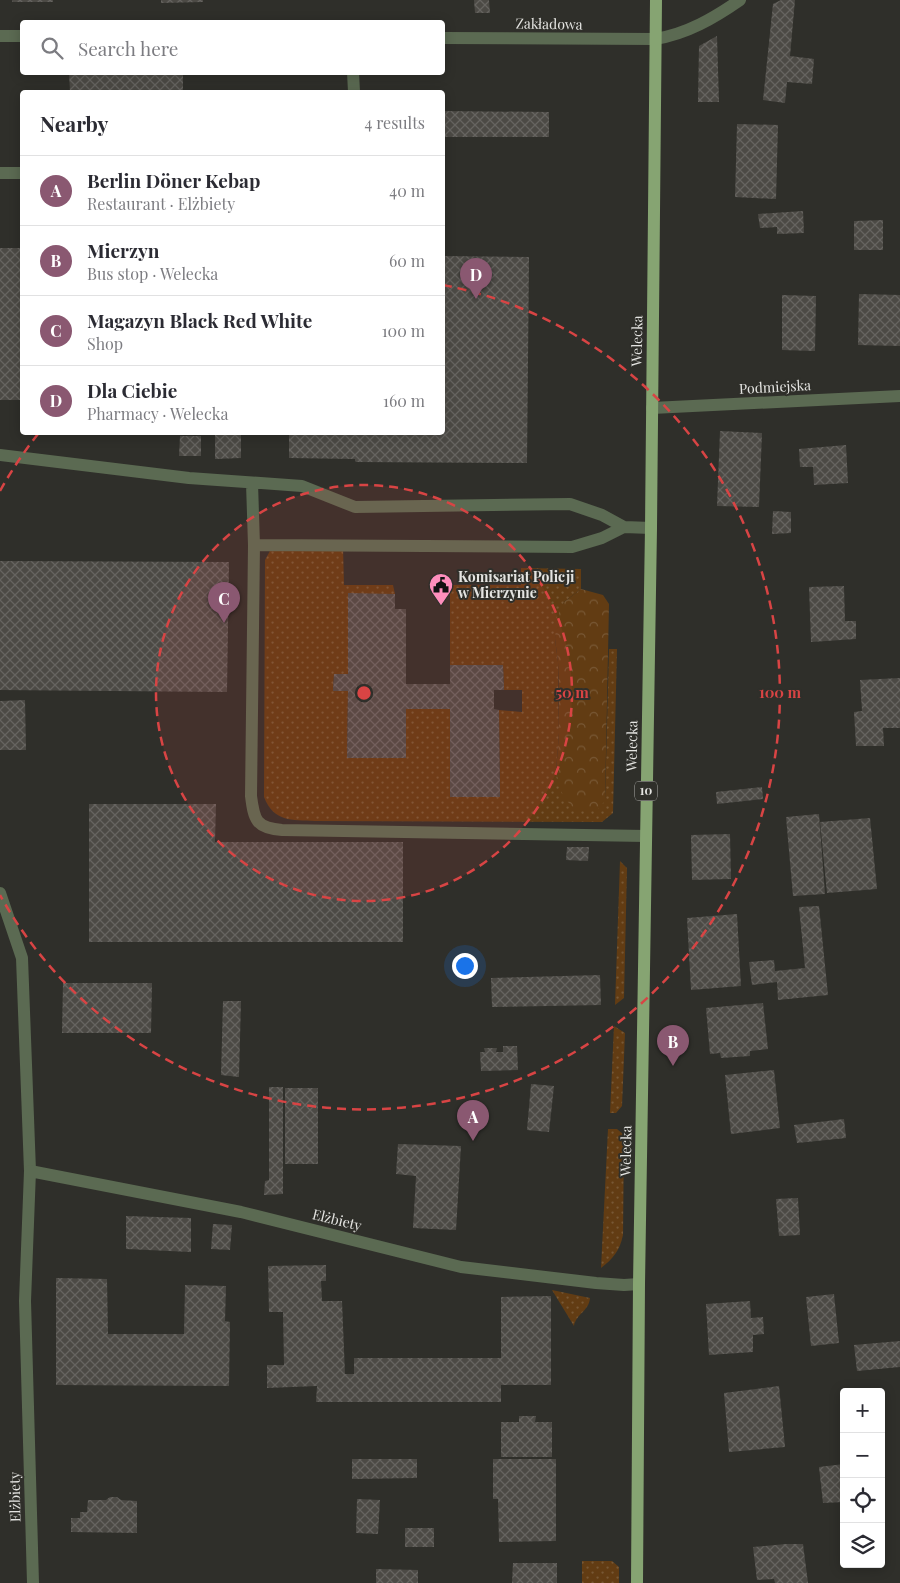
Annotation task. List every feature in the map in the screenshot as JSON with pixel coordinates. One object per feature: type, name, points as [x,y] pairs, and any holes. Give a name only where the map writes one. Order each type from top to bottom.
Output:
[{"type":"main road","name":"Welecka","points":[[637,1583],[639,1284],[656,0]]},
{"type":"street","name":"Zakładowa","points":[[445,38],[655,39],[670,37],[691,29],[740,0]]},
{"type":"street","points":[[0,36],[20,36]]},
{"type":"street","points":[[353,75],[354,90]]},
{"type":"street","points":[[0,173],[20,173]]},
{"type":"street","name":"Podmiejska","points":[[652,408],[900,396]]},
{"type":"street","points":[[0,455],[189,478],[302,486],[355,507],[570,504],[602,515],[624,527],[650,528]]},
{"type":"street","points":[[252,483],[254,545],[251,796],[254,816],[259,823],[267,829],[282,830],[646,836]]},
{"type":"street","points":[[254,545],[572,547],[602,538],[624,527]]},
{"type":"street","name":"Elżbiety","points":[[0,893],[22,958],[30,1171],[25,1302],[33,1583]]},
{"type":"street","name":"Elżbiety","points":[[30,1171],[241,1212],[461,1267],[605,1284],[639,1284]]},
{"type":"green space","points":[[343,546],[344,585],[393,585],[395,594],[348,594],[348,674],[334,674],[333,691],[348,691],[347,758],[406,758],[406,709],[450,709],[450,797],[500,796],[499,710],[522,712],[522,690],[504,690],[503,665],[450,665],[450,585],[521,585],[521,568],[581,569],[581,589],[564,602],[555,639],[558,662],[559,733],[556,772],[605,801],[609,649],[617,649],[613,813],[602,822],[315,821],[291,820],[273,811],[264,797],[265,560],[271,549]]},
{"type":"green space","points":[[581,589],[603,595],[609,604],[605,801],[597,810],[586,811],[574,809],[563,796],[556,772],[559,733],[558,662],[555,639],[557,617],[564,602]]},
{"type":"green space","points":[[620,861],[627,868],[624,998],[615,1005]]},
{"type":"green space","points":[[614,1026],[625,1033],[622,1106],[616,1113],[610,1113]]},
{"type":"green space","points":[[608,1129],[617,1129],[624,1135],[623,1235],[615,1254],[601,1268]]},
{"type":"green space","points":[[552,1290],[590,1298],[574,1326]]},
{"type":"green space","points":[[582,1561],[612,1561],[619,1567],[619,1583],[582,1583]]},
{"type":"building","points":[[12,0],[53,0],[53,2],[12,2]]},
{"type":"building","points":[[161,0],[203,0],[203,2],[161,3]]},
{"type":"building","points":[[474,0],[489,0],[490,13],[475,13]]},
{"type":"building","points":[[781,0],[795,0],[790,56],[814,59],[812,84],[787,82],[785,103],[763,100],[773,4]]},
{"type":"building","points":[[717,36],[719,102],[698,102],[699,46]]},
{"type":"building","points":[[69,75],[183,75],[183,90],[70,90]]},
{"type":"building","points":[[445,111],[549,112],[549,137],[445,137]]},
{"type":"building","points":[[737,124],[778,125],[776,199],[735,197]]},
{"type":"building","points":[[803,211],[804,233],[777,234],[777,227],[760,228],[758,214]]},
{"type":"building","points":[[883,220],[883,250],[854,250],[854,221]]},
{"type":"building","points":[[0,248],[20,248],[20,400],[0,400]]},
{"type":"building","points":[[445,256],[529,257],[527,463],[356,462],[355,459],[289,458],[289,435],[445,435]]},
{"type":"building","points":[[859,294],[900,295],[900,346],[858,345]]},
{"type":"building","points":[[782,295],[816,296],[815,351],[782,350]]},
{"type":"building","points":[[720,431],[762,433],[759,507],[717,506]]},
{"type":"building","points":[[215,435],[241,435],[241,458],[215,459]]},
{"type":"building","points":[[180,436],[201,436],[201,456],[179,456]]},
{"type":"building","points":[[846,445],[848,483],[814,485],[813,467],[800,467],[799,449]]},
{"type":"building","points":[[773,511],[791,512],[791,533],[772,534]]},
{"type":"building","points":[[0,561],[229,562],[227,692],[0,690]]},
{"type":"building","points":[[844,586],[845,621],[856,621],[856,639],[811,642],[809,587]]},
{"type":"building","points":[[348,593],[395,594],[395,609],[406,609],[406,684],[450,684],[450,665],[503,665],[504,690],[494,690],[494,709],[499,710],[500,797],[450,797],[450,709],[406,709],[406,758],[347,758],[348,691],[333,691],[334,674],[348,674]]},
{"type":"building","points":[[900,678],[900,728],[883,728],[884,746],[856,746],[854,712],[862,711],[860,680]]},
{"type":"building","points":[[25,700],[26,750],[0,750],[0,701]]},
{"type":"building","points":[[762,787],[763,799],[717,804],[716,792]]},
{"type":"building","points":[[89,804],[216,804],[215,842],[403,842],[403,942],[89,942]]},
{"type":"building","points":[[819,814],[825,894],[793,896],[786,817]]},
{"type":"building","points":[[870,818],[877,889],[827,893],[820,822]]},
{"type":"building","points":[[730,834],[731,879],[692,880],[691,835]]},
{"type":"building","points":[[567,847],[589,847],[588,861],[566,860]]},
{"type":"building","points":[[819,906],[828,995],[778,1000],[777,982],[752,985],[749,962],[774,960],[775,971],[805,968],[799,907]]},
{"type":"building","points":[[737,914],[741,986],[691,990],[687,918]]},
{"type":"building","points":[[600,975],[601,1005],[492,1007],[491,978]]},
{"type":"building","points":[[63,983],[152,983],[151,1033],[62,1033]]},
{"type":"building","points":[[223,1001],[241,1001],[239,1077],[221,1075]]},
{"type":"building","points":[[763,1003],[768,1049],[750,1051],[750,1056],[721,1058],[720,1053],[710,1054],[706,1008]]},
{"type":"building","points":[[503,1046],[517,1046],[518,1070],[481,1071],[480,1052],[485,1052],[484,1048],[497,1048],[496,1052],[503,1052]]},
{"type":"building","points":[[774,1070],[780,1128],[731,1134],[725,1075]]},
{"type":"building","points":[[531,1084],[554,1086],[549,1132],[527,1130]]},
{"type":"building","points":[[269,1087],[283,1087],[283,1194],[264,1195],[265,1181],[269,1180]]},
{"type":"building","points":[[285,1088],[318,1088],[318,1164],[285,1164]]},
{"type":"building","points":[[844,1119],[846,1138],[797,1143],[794,1125]]},
{"type":"building","points":[[398,1144],[461,1146],[456,1230],[413,1228],[416,1176],[396,1174]]},
{"type":"building","points":[[798,1198],[800,1235],[779,1236],[776,1199]]},
{"type":"building","points":[[126,1216],[191,1218],[191,1252],[126,1249]]},
{"type":"building","points":[[213,1224],[232,1225],[230,1250],[211,1249]]},
{"type":"building","points":[[326,1265],[326,1281],[321,1281],[322,1301],[342,1301],[345,1374],[354,1374],[354,1358],[501,1358],[501,1297],[551,1296],[551,1385],[501,1385],[501,1402],[316,1402],[317,1386],[267,1388],[267,1365],[284,1365],[283,1312],[269,1312],[268,1266]]},
{"type":"building","points":[[56,1278],[107,1279],[108,1334],[184,1334],[185,1285],[226,1286],[225,1321],[230,1322],[229,1386],[56,1385]]},
{"type":"building","points":[[834,1294],[839,1343],[811,1346],[806,1297]]},
{"type":"building","points":[[750,1301],[751,1318],[763,1317],[764,1334],[753,1335],[753,1352],[709,1355],[706,1304]]},
{"type":"building","points":[[900,1341],[900,1367],[857,1371],[854,1345]]},
{"type":"building","points":[[779,1386],[785,1447],[729,1452],[724,1393]]},
{"type":"building","points":[[519,1416],[536,1416],[535,1422],[552,1422],[552,1457],[501,1457],[501,1422],[519,1422]]},
{"type":"building","points":[[352,1459],[417,1459],[417,1478],[352,1479]]},
{"type":"building","points":[[493,1459],[556,1459],[556,1541],[499,1542],[498,1499],[493,1499]]},
{"type":"building","points":[[840,1464],[840,1502],[823,1503],[819,1467]]},
{"type":"building","points":[[110,1497],[137,1501],[137,1533],[71,1532],[71,1518],[80,1518],[80,1512],[87,1512],[88,1500],[106,1500]]},
{"type":"building","points":[[357,1499],[380,1500],[378,1534],[356,1533]]},
{"type":"building","points":[[405,1528],[434,1528],[434,1547],[405,1547]]},
{"type":"building","points":[[803,1544],[808,1583],[775,1583],[774,1579],[757,1580],[753,1547]]},
{"type":"building","points":[[513,1563],[557,1563],[557,1583],[512,1583]]},
{"type":"building","points":[[376,1569],[418,1570],[418,1583],[376,1583]]},
{"type":"place","name":"Dla Ciebie","points":[[476,299]]},
{"type":"place","name":"Komisariat Policji w Mierzynie","points":[[441,606]]},
{"type":"place","name":"Magazyn Black Red White","points":[[224,623]]},
{"type":"place","name":"Mierzyn","points":[[673,1066]]},
{"type":"place","name":"Berlin Döner Kebap","points":[[473,1141]]}]
